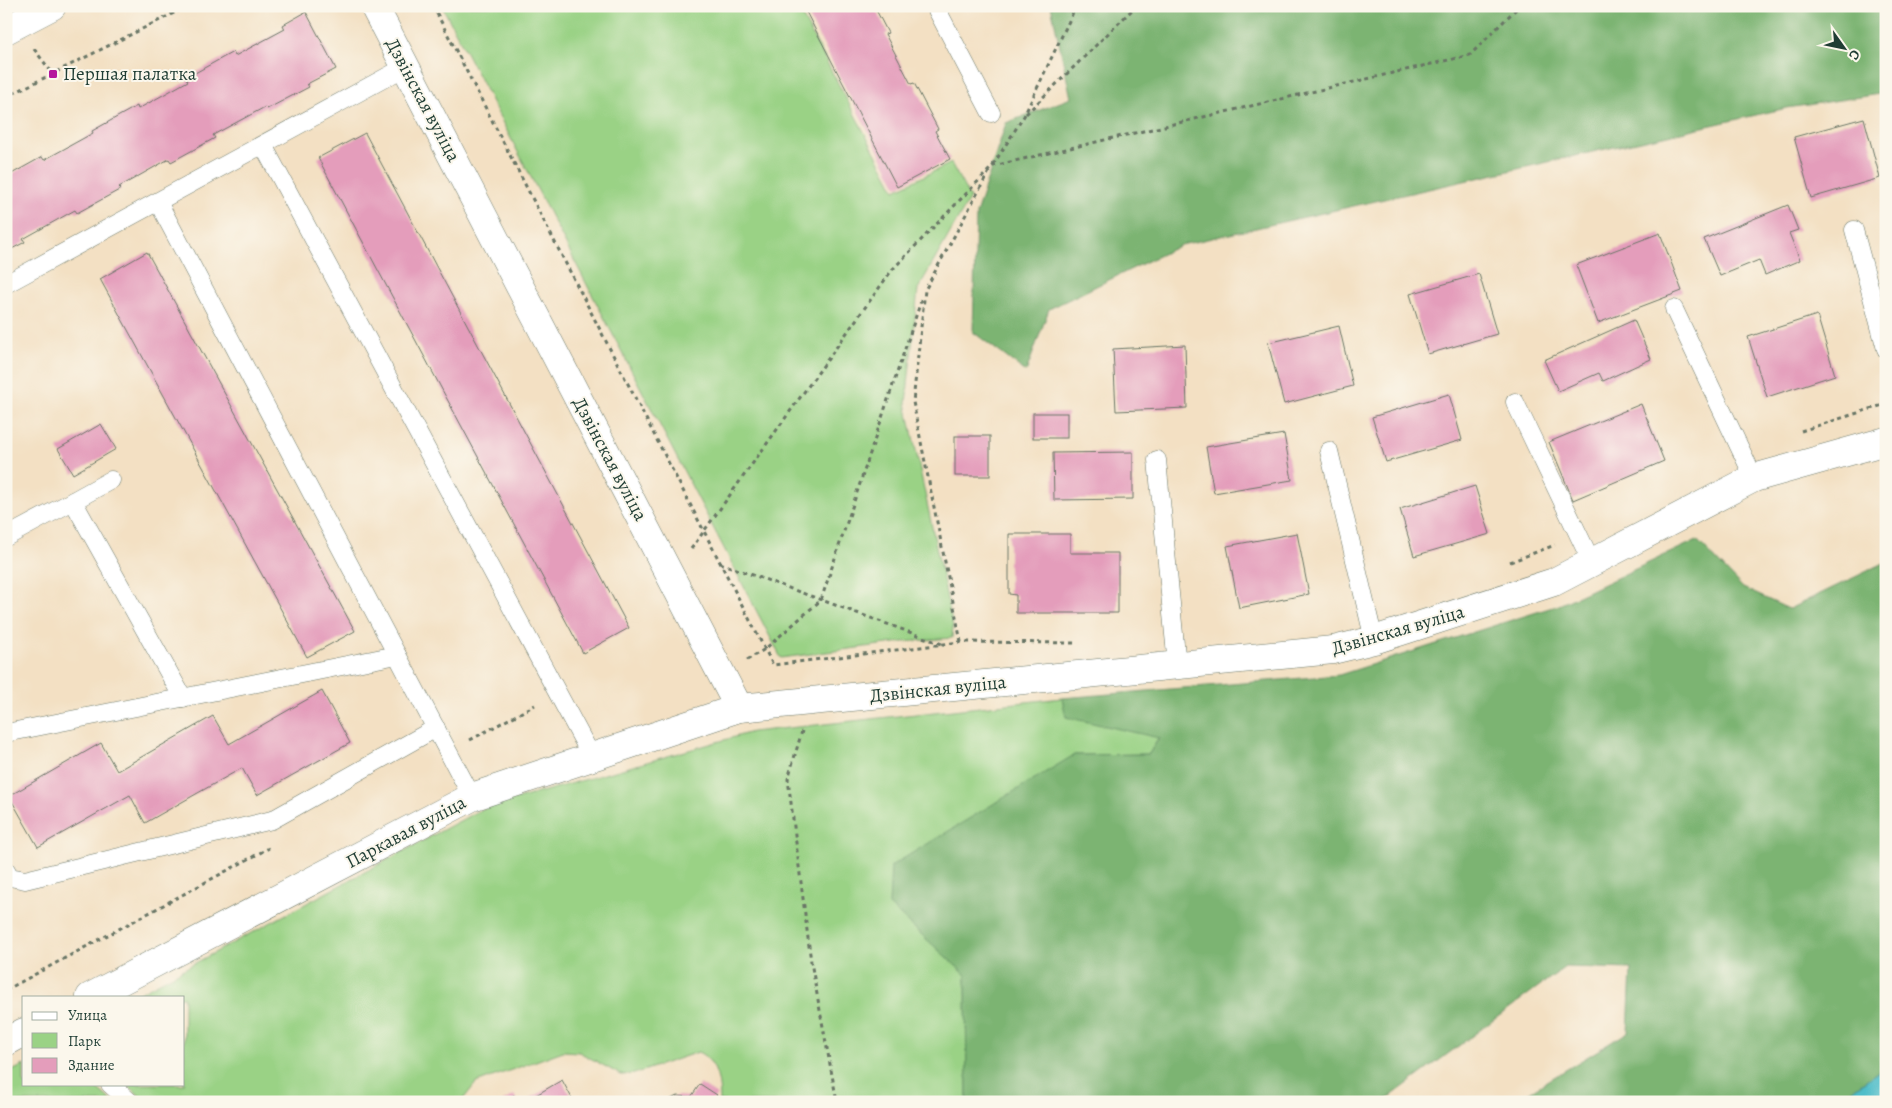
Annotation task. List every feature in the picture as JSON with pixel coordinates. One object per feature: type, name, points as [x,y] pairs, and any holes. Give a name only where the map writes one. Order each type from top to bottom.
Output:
[{"type":"street","points":[[6,30],[52,6]]},
{"type":"street","name":"Дзвінская вуліца","points":[[374,6],[739,708],[1333,650],[1374,640],[1554,582],[1754,478],[1886,441]]},
{"type":"street","name":"Паркавая вуліца","points":[[92,996],[472,797],[739,708]]},
{"type":"street","points":[[6,1042],[22,1033]]},
{"type":"lane","points":[[935,6],[991,114]]},
{"type":"lane","points":[[6,284],[405,67]]},
{"type":"lane","points":[[263,145],[592,757]]},
{"type":"lane","points":[[158,202],[472,797]]},
{"type":"lane","points":[[1854,230],[1886,349]]},
{"type":"lane","points":[[1674,310],[1754,478]]},
{"type":"lane","points":[[1515,402],[1592,563]]},
{"type":"lane","points":[[1330,451],[1374,640]]},
{"type":"lane","points":[[1156,460],[1177,665]]},
{"type":"lane","points":[[6,538],[111,480]]},
{"type":"lane","points":[[73,501],[183,698]]},
{"type":"lane","points":[[6,733],[397,655]]},
{"type":"lane","points":[[6,870],[10,877],[25,880],[272,820],[436,728]]},
{"type":"lane","points":[[112,1086],[130,1102]]},
{"type":"path","points":[[6,98],[188,6]]},
{"type":"path","points":[[433,6],[773,665],[961,642],[1078,643]]},
{"type":"path","points":[[723,676],[765,649],[821,600],[925,290],[993,166],[1024,116],[1076,6]]},
{"type":"path","points":[[1024,116],[1136,6]]},
{"type":"path","points":[[672,576],[892,270],[993,166],[1470,55],[1519,6]]},
{"type":"path","points":[[925,290],[913,402],[961,642]]},
{"type":"path","points":[[1795,433],[1886,404]]},
{"type":"path","points":[[1506,564],[1579,536]]},
{"type":"path","points":[[720,563],[943,644]]},
{"type":"path","points":[[811,702],[788,779],[811,962],[837,1102]]},
{"type":"green space","points":[[442,6],[797,6],[895,190],[951,163],[970,198],[918,289],[906,403],[953,627],[952,638],[903,642],[781,658]]},
{"type":"green space","points":[[1051,6],[1886,6],[1886,93],[1787,108],[1181,245],[1049,309],[1026,372],[973,332],[976,214],[1006,123],[1071,98]]},
{"type":"green space","points":[[1697,540],[1743,588],[1789,609],[1886,562],[1886,1066],[1835,1102],[1513,1102],[1628,1032],[1631,969],[1565,967],[1383,1102],[967,1102],[966,975],[889,905],[891,866],[1074,755],[1149,754],[1159,738],[1066,717],[1062,698],[1339,675],[1559,605]]},
{"type":"green space","points":[[1062,698],[1067,717],[1159,737],[1149,754],[1074,755],[890,905],[966,975],[967,1102],[720,1102],[716,1073],[709,1061],[698,1052],[634,1074],[621,1075],[579,1052],[563,1051],[476,1083],[461,1102],[147,1102],[128,1086],[185,1086],[185,996],[134,996],[482,809],[752,732]]},
{"type":"green space","points":[[22,1066],[22,1086],[94,1086],[113,1102],[6,1102],[6,1074]]},
{"type":"water","points":[[1886,1066],[1886,1102],[1835,1102]]},
{"type":"building","points":[[803,6],[874,6],[888,33],[885,34],[911,84],[914,83],[938,129],[935,131],[950,159],[897,187]]},
{"type":"building","points":[[306,12],[336,69],[307,84],[309,87],[267,109],[265,107],[213,135],[215,138],[171,162],[169,159],[119,187],[121,189],[77,213],[75,210],[23,239],[25,242],[6,252],[6,177],[42,157],[44,160],[137,106],[138,109],[188,81],[186,78],[233,52],[235,56],[285,29],[283,25]]},
{"type":"building","points":[[1864,118],[1880,178],[1811,198],[1794,137]]},
{"type":"building","points":[[365,133],[629,628],[583,653],[318,158]]},
{"type":"building","points":[[1788,205],[1798,230],[1789,233],[1800,260],[1765,275],[1759,260],[1720,276],[1704,239]]},
{"type":"building","points":[[1660,233],[1682,291],[1598,323],[1576,265]]},
{"type":"building","points":[[147,252],[355,631],[307,657],[100,279]]},
{"type":"building","points":[[1479,274],[1497,334],[1428,354],[1410,294]]},
{"type":"building","points":[[1817,315],[1835,375],[1767,397],[1748,337]]},
{"type":"building","points":[[1634,320],[1651,359],[1603,381],[1599,373],[1558,391],[1544,360]]},
{"type":"building","points":[[1339,326],[1353,386],[1284,404],[1268,343]]},
{"type":"building","points":[[1185,345],[1187,408],[1116,411],[1113,349]]},
{"type":"building","points":[[1449,394],[1462,440],[1386,462],[1372,417]]},
{"type":"building","points":[[1641,404],[1664,461],[1573,500],[1549,442]]},
{"type":"building","points":[[1033,413],[1067,413],[1067,438],[1033,438]]},
{"type":"building","points":[[101,424],[116,449],[73,474],[58,449]]},
{"type":"building","points":[[1284,434],[1292,480],[1214,493],[1206,447]]},
{"type":"building","points":[[955,436],[990,436],[990,476],[955,476]]},
{"type":"building","points":[[1133,452],[1133,499],[1054,500],[1053,453]]},
{"type":"building","points":[[1475,486],[1490,534],[1414,556],[1400,509]]},
{"type":"building","points":[[1297,533],[1309,594],[1239,608],[1227,546]]},
{"type":"building","points":[[1009,534],[1070,534],[1070,553],[1118,553],[1118,613],[1016,613],[1016,595],[1009,594]]},
{"type":"building","points":[[322,691],[350,743],[257,795],[242,768],[145,823],[130,795],[38,847],[9,796],[101,743],[117,771],[213,716],[229,744]]},
{"type":"building","points":[[562,1080],[574,1102],[524,1102]]},
{"type":"building","points":[[700,1084],[717,1095],[712,1102],[665,1102],[677,1096],[691,1097]]},
{"type":"building","points":[[514,1095],[518,1102],[502,1102]]},
{"type":"place","name":"Першая палатка","points":[[53,74]]}]
